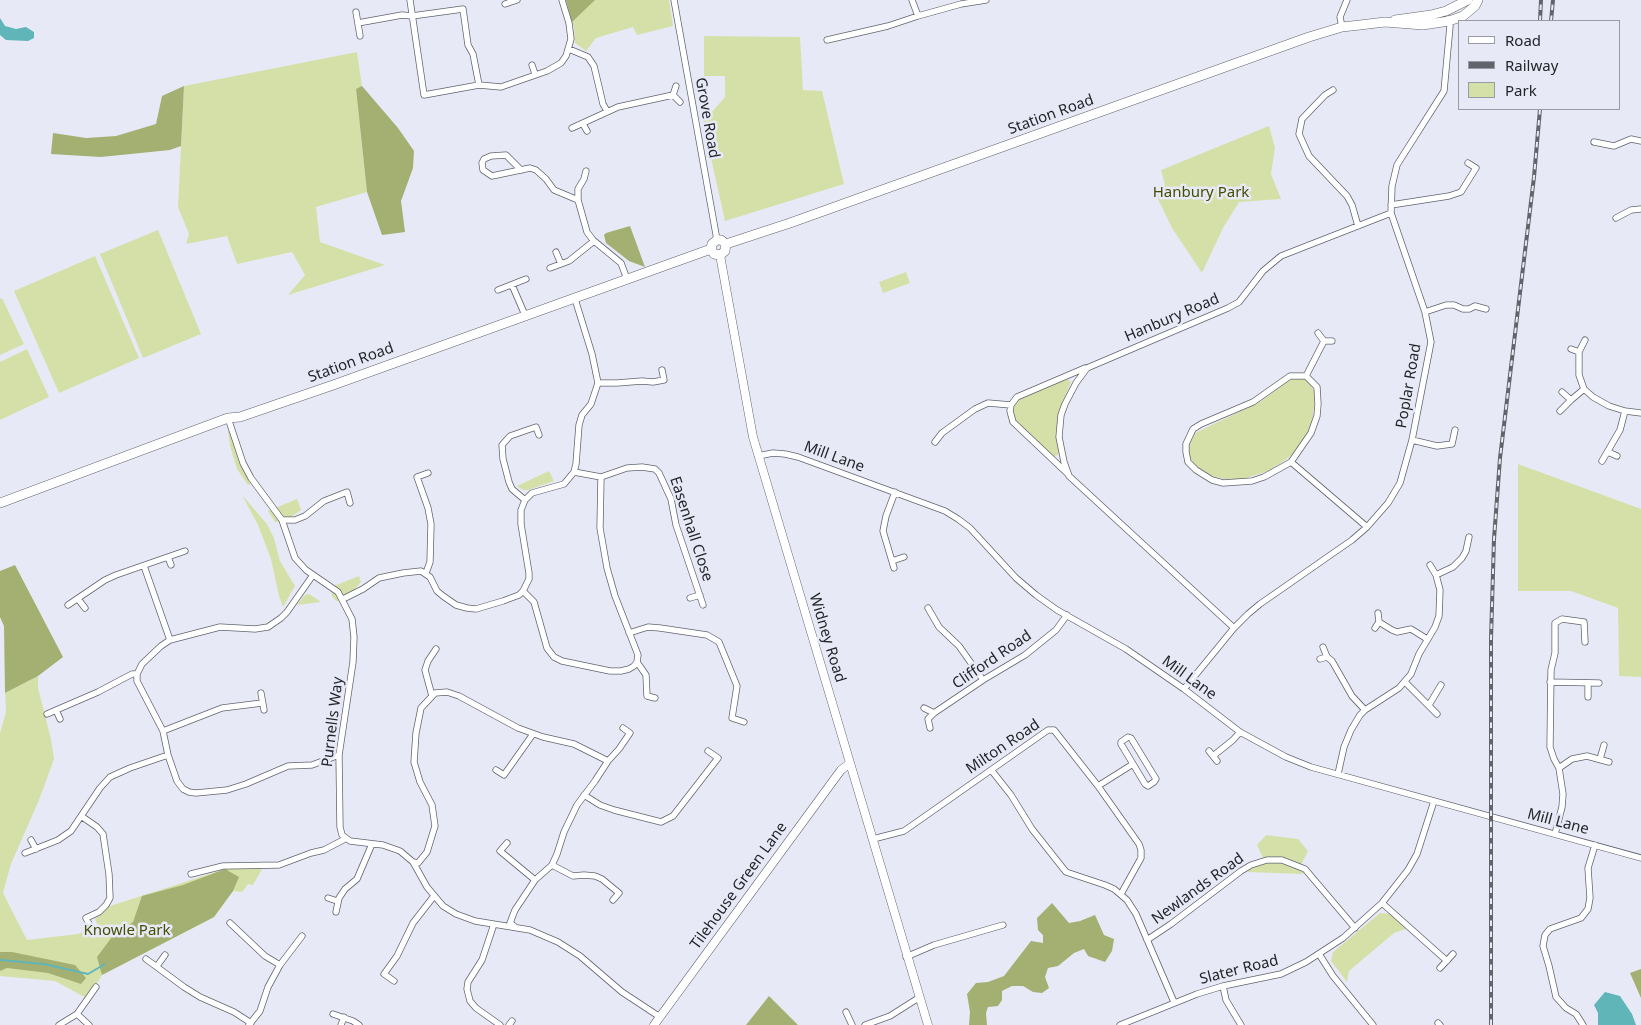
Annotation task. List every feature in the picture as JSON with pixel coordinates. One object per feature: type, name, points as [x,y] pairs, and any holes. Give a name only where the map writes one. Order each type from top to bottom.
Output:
[{"type":"main road","name":"Station Road","points":[[726,244],[790,223],[1310,37],[1342,27],[1430,15],[1468,0]]},
{"type":"main road","name":"Station Road","points":[[1388,22],[1423,25],[1449,21],[1462,16],[1475,6],[1478,0]]},
{"type":"main road","points":[[717,240],[721,240],[726,244],[725,251],[720,255],[714,254],[711,249],[712,244],[717,240]]},
{"type":"main road","name":"Station Road","points":[[0,504],[228,418],[240,417],[258,411],[711,249]]},
{"type":"street","points":[[410,0],[424,95],[479,85],[501,87],[561,63],[569,49],[571,39],[569,23],[562,0]]},
{"type":"street","points":[[505,4],[517,0]]},
{"type":"street","name":"Grove Road","points":[[674,0],[717,240]]},
{"type":"street","points":[[912,0],[918,16]]},
{"type":"street","points":[[827,40],[888,26],[961,4],[986,0]]},
{"type":"street","points":[[1342,27],[1341,13],[1347,0]]},
{"type":"street","points":[[358,23],[402,15],[412,16],[463,9],[468,45],[473,54],[479,85]]},
{"type":"street","name":"Poplar Road","points":[[1184,689],[1234,628],[1260,604],[1352,540],[1367,527],[1382,511],[1400,483],[1412,440],[1431,342],[1425,312],[1391,213],[1392,186],[1397,165],[1444,91],[1450,26],[1446,10]]},
{"type":"street","points":[[356,12],[360,36]]},
{"type":"street","points":[[569,49],[588,57],[594,66],[603,104],[607,111]]},
{"type":"street","points":[[532,66],[535,74]]},
{"type":"street","points":[[674,96],[676,86]]},
{"type":"street","points":[[1334,90],[1324,95],[1302,119],[1299,134],[1309,156],[1347,196],[1352,205],[1358,226]]},
{"type":"street","points":[[572,128],[618,107],[674,96]]},
{"type":"street","points":[[674,96],[680,102]]},
{"type":"street","points":[[583,124],[587,131]]},
{"type":"street","points":[[1594,142],[1614,146],[1631,140],[1641,141]]},
{"type":"street","points":[[521,170],[506,155],[491,156],[484,159],[482,163],[483,170],[492,176],[521,170],[530,168],[536,170],[554,190],[578,200]]},
{"type":"street","points":[[1391,205],[1449,196],[1461,192],[1476,168],[1468,163]]},
{"type":"street","points":[[586,171],[578,189],[578,200],[587,232],[594,241],[621,262],[627,280]]},
{"type":"street","points":[[1619,208],[1622,214]]},
{"type":"street","points":[[1616,218],[1631,210],[1641,209]]},
{"type":"street","name":"Hanbury Road","points":[[1011,405],[1017,396],[1228,308],[1242,298],[1263,271],[1281,256],[1391,213]]},
{"type":"street","points":[[550,268],[574,258],[594,241]]},
{"type":"street","points":[[556,252],[561,264]]},
{"type":"street","name":"Widney Road","points":[[720,255],[751,428],[758,456],[906,957],[928,1025]]},
{"type":"street","points":[[498,290],[526,279]]},
{"type":"street","points":[[512,285],[525,316]]},
{"type":"street","points":[[343,599],[379,578],[421,571],[426,573],[437,591],[443,596],[456,605],[467,608],[476,609],[503,601],[519,595],[523,591],[529,579],[520,516],[521,510],[525,500],[532,493],[564,484],[574,472],[578,425],[582,415],[591,404],[598,383],[592,354],[575,299]]},
{"type":"street","points":[[1425,312],[1446,305],[1454,305],[1463,309],[1470,309],[1475,306],[1486,309]]},
{"type":"street","points":[[1318,333],[1324,341]]},
{"type":"street","points":[[1324,341],[1332,340]]},
{"type":"street","points":[[1585,340],[1579,352],[1579,375],[1584,389],[1593,397],[1610,406],[1625,411],[1641,413]]},
{"type":"street","points":[[1306,376],[1324,341]]},
{"type":"street","points":[[1571,349],[1579,352]]},
{"type":"street","points":[[1069,476],[1059,437],[1061,416],[1070,393],[1086,368]]},
{"type":"street","points":[[598,383],[617,384],[664,380],[662,370]]},
{"type":"street","points":[[1290,376],[1306,376],[1317,387],[1317,416],[1311,433],[1291,462],[1252,481],[1223,483],[1212,480],[1196,470],[1188,462],[1186,444],[1193,429],[1201,424],[1253,402],[1290,376]]},
{"type":"street","points":[[1560,411],[1584,389]]},
{"type":"street","points":[[1562,392],[1571,400]]},
{"type":"street","points":[[935,442],[942,434],[975,409],[988,403],[1011,405],[1010,416],[1013,422],[1234,628]]},
{"type":"street","points":[[1602,460],[1620,430],[1625,411]]},
{"type":"street","name":"Purnells Way","points":[[228,418],[237,450],[251,478],[282,520],[295,558],[313,575],[330,585],[343,599],[352,619],[354,637],[350,686],[339,755],[340,827],[345,839]]},
{"type":"street","points":[[525,500],[512,489],[509,482],[503,459],[502,445],[510,436],[536,427],[539,435]]},
{"type":"street","points":[[1412,440],[1437,446],[1452,444],[1455,430]]},
{"type":"street","points":[[1608,452],[1617,456]]},
{"type":"street","name":"Mill Lane","points":[[758,456],[774,453],[790,455],[945,511],[970,528],[1025,586],[1057,610],[1126,649],[1184,689],[1240,732],[1286,757],[1311,767],[1641,858]]},
{"type":"street","points":[[1291,462],[1367,527]]},
{"type":"street","name":"Easenhall Close","points":[[601,477],[627,468],[642,467],[655,469],[659,473],[671,499],[676,525],[703,605]]},
{"type":"street","points":[[523,591],[534,602],[547,648],[554,657],[562,661],[610,671],[629,669],[637,662],[638,655],[615,596],[604,554],[600,528],[601,477],[574,472]]},
{"type":"street","points":[[426,573],[430,562],[430,524],[428,508],[417,477],[428,473]]},
{"type":"street","points":[[282,520],[295,520],[305,516],[324,501],[347,492],[350,503]]},
{"type":"street","points":[[895,492],[886,516],[883,531],[893,564],[904,557]]},
{"type":"street","points":[[1436,575],[1453,567],[1462,558],[1466,551],[1469,537]]},
{"type":"street","points":[[68,605],[110,577],[185,551]]},
{"type":"street","points":[[168,557],[171,565]]},
{"type":"street","points":[[1338,774],[1344,747],[1351,730],[1365,710],[1405,682],[1435,627],[1439,616],[1440,590],[1436,575],[1430,565]]},
{"type":"street","points":[[144,566],[170,640]]},
{"type":"street","points":[[313,575],[287,612],[268,627],[255,629],[220,626],[170,640],[150,655],[136,674],[140,688],[163,731],[176,781],[183,788],[196,793],[227,790],[288,766],[312,765],[339,755]]},
{"type":"street","name":"Easenhall Close","points":[[690,598],[700,595]]},
{"type":"street","points":[[78,598],[85,608]]},
{"type":"street","points":[[928,608],[939,627],[959,646],[983,680]]},
{"type":"street","points":[[1375,628],[1379,622],[1378,613]]},
{"type":"street","name":"Clifford Road","points":[[934,713],[1025,655],[1056,630],[1067,615]]},
{"type":"street","points":[[1555,834],[1562,807],[1563,794],[1559,768],[1550,747],[1550,670],[1555,653],[1555,624],[1562,619],[1584,622],[1585,642]]},
{"type":"street","points":[[1379,622],[1397,632],[1411,629],[1427,639]]},
{"type":"street","points":[[629,633],[648,627],[660,628],[707,635],[719,642],[737,686],[732,718],[744,722]]},
{"type":"street","points":[[1323,647],[1327,657],[1338,669],[1352,696],[1365,710]]},
{"type":"street","points":[[432,696],[425,670],[436,649]]},
{"type":"street","points":[[426,650],[432,654]]},
{"type":"street","points":[[1320,659],[1327,657]]},
{"type":"street","points":[[637,662],[648,680],[647,696],[655,698]]},
{"type":"street","points":[[48,714],[98,692],[132,674],[136,674]]},
{"type":"street","points":[[1405,682],[1437,714]]},
{"type":"street","points":[[1550,682],[1599,683]]},
{"type":"street","points":[[1588,684],[1588,697]]},
{"type":"street","points":[[1429,705],[1442,685]]},
{"type":"street","points":[[413,862],[418,863],[427,852],[435,826],[432,805],[420,782],[414,762],[416,733],[421,708],[435,693],[447,692],[459,696],[501,720],[533,734],[574,744],[608,761]]},
{"type":"street","points":[[261,693],[264,710]]},
{"type":"street","points":[[163,731],[222,708],[262,703]]},
{"type":"street","points":[[924,708],[934,713],[928,719],[930,728]]},
{"type":"street","points":[[56,710],[60,719]]},
{"type":"street","points":[[515,926],[510,923],[515,910],[535,880],[552,865],[566,826],[577,805],[630,733],[623,728]]},
{"type":"street","name":"Milton Road","points":[[872,840],[904,831],[1048,730],[1054,730],[1098,786],[1139,844],[1142,855],[1139,865],[1120,894]]},
{"type":"street","points":[[1213,756],[1240,732]]},
{"type":"street","points":[[496,770],[504,775],[533,734]]},
{"type":"street","points":[[1128,737],[1131,738],[1156,779],[1154,782],[1148,786],[1145,784],[1133,764],[1121,744],[1128,737]]},
{"type":"street","points":[[1600,759],[1604,746]]},
{"type":"street","points":[[584,795],[600,805],[614,810],[662,822],[672,816],[718,758],[708,751]]},
{"type":"street","points":[[25,853],[58,840],[71,831],[100,788],[110,777],[168,755]]},
{"type":"street","points":[[1559,768],[1572,759],[1587,756],[1609,762]]},
{"type":"street","name":"Tilehouse Green Lane","points":[[654,1025],[841,770],[849,764]]},
{"type":"street","points":[[1098,786],[1133,764]]},
{"type":"street","points":[[992,770],[1011,795],[1032,829],[1066,872],[1105,885],[1127,900],[1136,914],[1174,1002]]},
{"type":"street","name":"Slater Road","points":[[1120,1025],[1174,1002],[1223,986],[1282,974],[1319,954],[1355,928],[1382,902],[1408,870],[1417,854],[1434,800]]},
{"type":"street","points":[[81,816],[97,827],[103,834],[109,874],[110,898],[99,912],[86,918],[91,928]]},
{"type":"street","points":[[191,874],[223,866],[279,865],[324,850],[345,839],[394,848],[413,862],[427,887],[443,906],[456,914],[484,923],[515,926],[547,936],[570,950],[622,992],[660,1017]]},
{"type":"street","points":[[31,840],[36,849]]},
{"type":"street","points":[[507,843],[500,851],[535,880]]},
{"type":"street","points":[[336,912],[337,901],[345,889],[357,879],[372,844]]},
{"type":"street","points":[[1583,1025],[1576,1014],[1566,1008],[1556,997],[1542,946],[1545,935],[1550,929],[1581,918],[1588,909],[1590,898],[1588,868],[1595,845]]},
{"type":"street","name":"Newlands Road","points":[[1147,940],[1246,868],[1260,861],[1274,859],[1289,862],[1305,869],[1355,928]]},
{"type":"street","points":[[552,865],[573,876],[595,876],[602,879],[620,893],[613,900]]},
{"type":"street","points":[[394,981],[384,974],[397,956],[413,923],[434,896]]},
{"type":"street","points":[[328,898],[337,901]]},
{"type":"street","points":[[1382,902],[1447,961]]},
{"type":"street","points":[[230,924],[265,956],[280,965]]},
{"type":"street","points":[[494,924],[482,960],[468,982],[467,990],[470,1001],[476,1008],[500,1025]]},
{"type":"street","points":[[906,957],[934,945],[1003,925]]},
{"type":"street","points":[[146,959],[200,997],[234,1012],[250,1024],[260,1011],[268,987],[280,965],[302,936]]},
{"type":"street","points":[[1319,954],[1333,976],[1373,1025]]},
{"type":"street","points":[[1440,968],[1453,954]]},
{"type":"street","points":[[157,966],[165,955]]},
{"type":"street","points":[[1223,986],[1226,1000],[1241,1025]]},
{"type":"street","points":[[59,1025],[77,1014],[96,987]]},
{"type":"street","points":[[865,1025],[890,1016],[920,997]]},
{"type":"street","points":[[846,1012],[852,1025]]},
{"type":"street","points":[[77,1014],[90,1025]]},
{"type":"street","points":[[334,1014],[359,1025]]},
{"type":"street","points":[[341,1025],[344,1017]]},
{"type":"green space","points":[[566,0],[669,0],[673,26],[637,35],[633,27],[596,38],[586,51],[575,43],[574,28]]},
{"type":"green space","points":[[566,0],[595,0],[572,22]]},
{"type":"green space","points":[[704,36],[800,37],[803,90],[822,91],[844,184],[725,221],[703,122],[725,97],[725,76],[704,76]]},
{"type":"green space","points":[[357,52],[362,86],[356,90],[367,192],[316,207],[320,242],[385,265],[288,295],[305,275],[292,252],[237,264],[227,236],[186,244],[189,234],[178,207],[184,86]]},
{"type":"green space","points":[[184,86],[181,146],[170,150],[101,157],[51,154],[53,133],[86,138],[116,136],[156,124],[162,96]]},
{"type":"green space","points":[[362,86],[398,128],[414,151],[413,168],[401,201],[405,232],[382,235],[367,192],[356,89]]},
{"type":"green space","name":"Hanbury Park","points":[[1269,126],[1275,148],[1271,174],[1281,199],[1239,202],[1223,228],[1202,273],[1172,228],[1156,195],[1165,185],[1161,170]]},
{"type":"green space","points":[[630,226],[645,267],[629,261],[606,243],[604,235],[606,233]]},
{"type":"green space","points":[[158,230],[201,334],[143,358],[100,254]]},
{"type":"green space","points":[[95,256],[139,358],[59,393],[14,291]]},
{"type":"green space","points":[[906,272],[910,283],[883,293],[879,282]]},
{"type":"green space","points":[[2,298],[24,344],[0,355],[0,299]]},
{"type":"green space","points":[[27,349],[49,397],[0,420],[0,362]]},
{"type":"green space","points":[[1067,379],[1071,382],[1061,406],[1057,435],[1059,454],[1054,457],[1016,423],[1012,411],[1013,405],[1018,399]]},
{"type":"green space","points":[[1305,379],[1310,384],[1314,391],[1314,406],[1312,422],[1306,437],[1292,455],[1269,471],[1242,479],[1225,479],[1211,476],[1194,464],[1188,454],[1189,445],[1195,433],[1260,402],[1289,380]]},
{"type":"green space","points":[[231,428],[255,482],[248,485],[237,469],[230,446],[228,431]]},
{"type":"green space","points":[[1518,464],[1641,509],[1641,677],[1619,676],[1618,608],[1571,591],[1518,591]]},
{"type":"green space","points":[[549,471],[554,481],[528,490],[523,490],[517,486]]},
{"type":"green space","points":[[242,495],[267,524],[274,538],[280,561],[295,586],[283,607],[271,559],[258,525]]},
{"type":"green space","points":[[297,499],[301,510],[291,517],[275,522],[268,511]]},
{"type":"green space","points":[[15,565],[63,657],[38,676],[5,693],[4,626],[0,617],[0,571]]},
{"type":"green space","points":[[359,576],[361,582],[348,597],[342,601],[336,601],[332,596],[331,590],[334,590],[334,586]]},
{"type":"green space","points":[[307,594],[311,595],[321,602],[297,605]]},
{"type":"green space","name":"Knowle Park","points":[[38,676],[38,688],[54,759],[39,800],[11,864],[3,893],[27,940],[78,934],[98,926],[95,919],[110,906],[225,869],[262,869],[253,885],[248,884],[242,892],[233,891],[214,917],[102,975],[88,999],[55,981],[0,976],[0,733],[6,712],[5,693]]},
{"type":"green space","points":[[1266,835],[1298,839],[1308,851],[1299,869],[1303,874],[1248,872],[1265,862],[1257,845]]},
{"type":"green space","points":[[225,869],[239,877],[233,891],[214,917],[102,975],[97,957],[112,937],[133,922],[142,896],[183,885]]},
{"type":"green space","points":[[1052,903],[1069,923],[1095,915],[1104,935],[1114,939],[1112,951],[1105,962],[1088,956],[1084,949],[1074,953],[1058,966],[1048,968],[1045,977],[1049,988],[1042,993],[1033,992],[1023,986],[1012,986],[1002,991],[1002,1000],[998,1006],[988,1007],[986,1013],[987,1025],[969,1025],[970,1012],[967,994],[976,983],[988,982],[1004,976],[1031,941],[1043,943],[1043,935],[1038,930],[1037,918]]},
{"type":"green space","points":[[1380,913],[1391,914],[1406,929],[1394,933],[1349,971],[1347,982],[1331,961],[1333,952]]},
{"type":"green space","points":[[0,952],[12,952],[75,965],[86,978],[81,984],[48,973],[7,968],[0,971]]},
{"type":"green space","points":[[1641,969],[1641,998],[1630,973]]},
{"type":"green space","points":[[769,996],[798,1025],[746,1025]]},
{"type":"water","points":[[0,18],[5,26],[16,29],[26,27],[34,32],[34,38],[28,41],[6,40],[0,35]]},
{"type":"water","points":[[1605,992],[1620,996],[1632,1014],[1636,1025],[1598,1025],[1598,1013],[1594,1005]]},
{"type":"waterway","points":[[0,960],[44,964],[88,974],[105,964]]},
{"type":"railway","points":[[1540,20],[1541,0]]},
{"type":"railway","points":[[1551,20],[1553,0]]},
{"type":"railway","points":[[1491,1025],[1491,639],[1494,539],[1500,458],[1534,177],[1540,110]]}]
